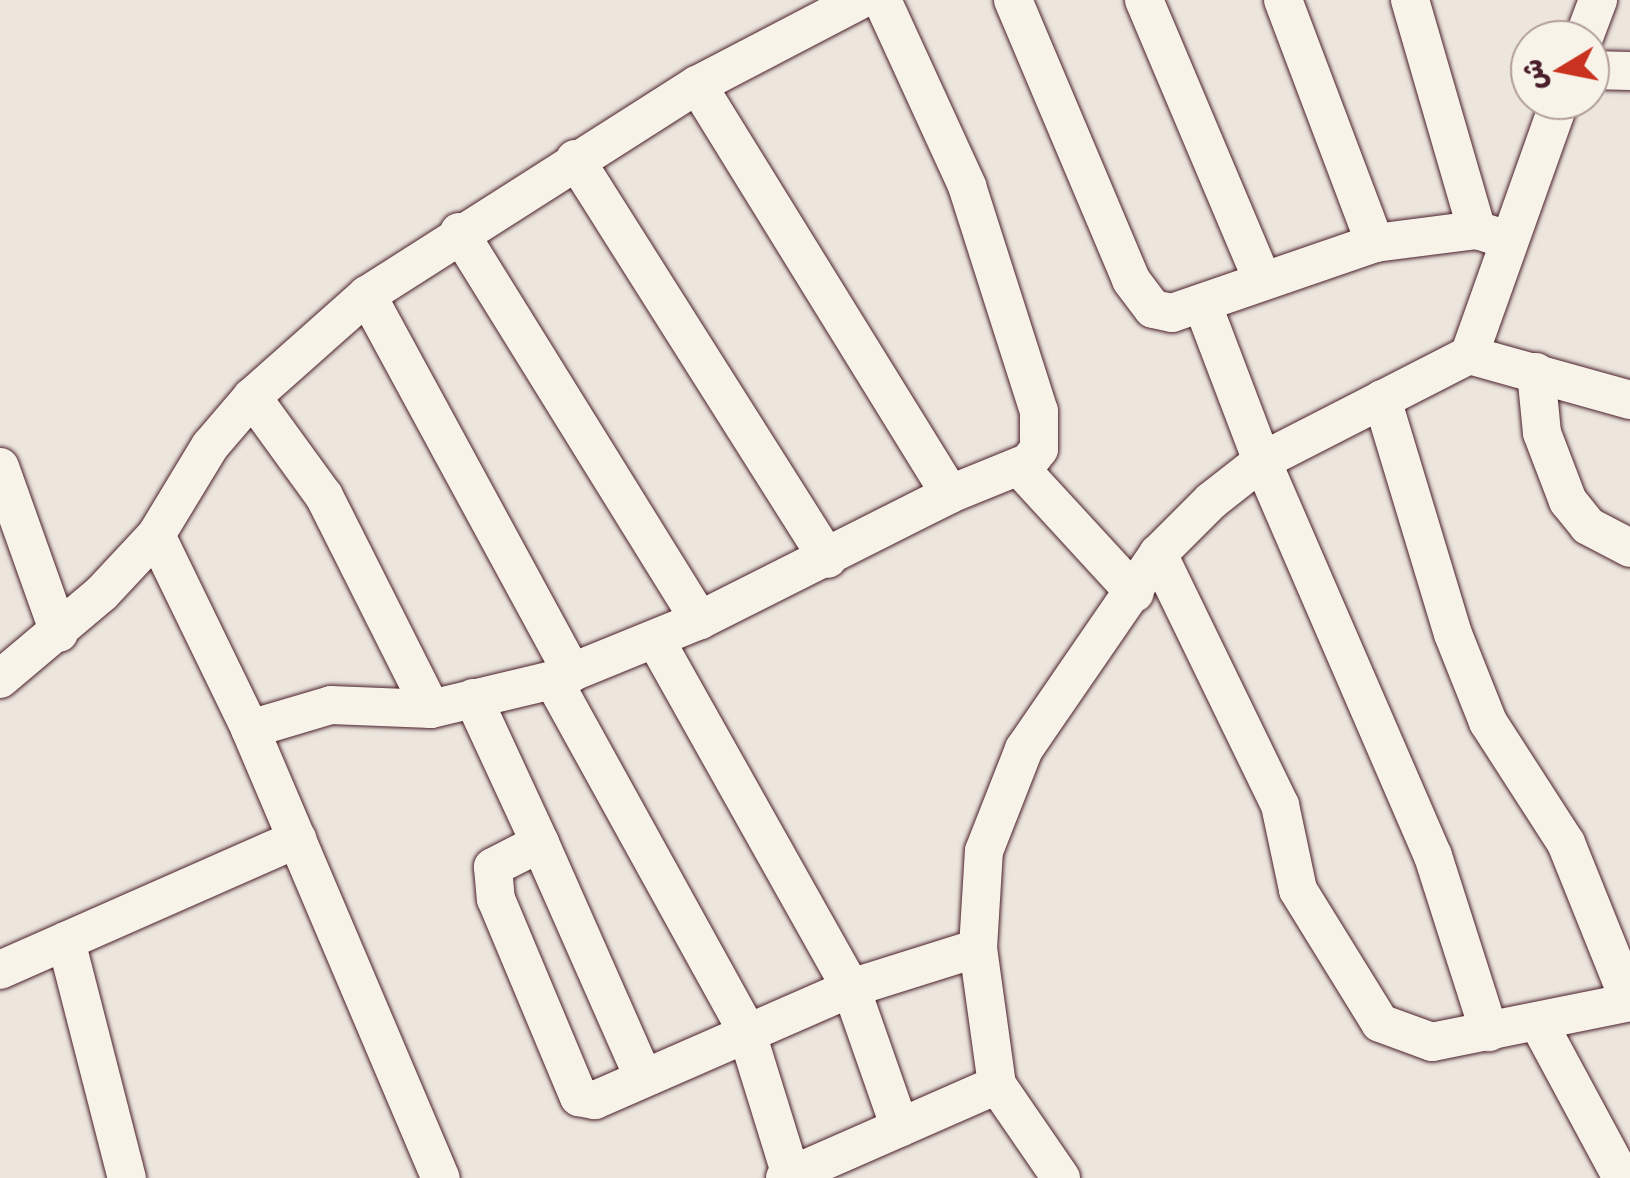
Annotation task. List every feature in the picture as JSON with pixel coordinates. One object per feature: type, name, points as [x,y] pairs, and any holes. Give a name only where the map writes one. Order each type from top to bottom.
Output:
[{"type":"street","points":[[0,679],[58,632],[156,534],[210,446],[252,398],[367,295],[459,232],[697,85],[860,0]]},
{"type":"street","points":[[250,728],[331,705],[430,708],[562,676],[700,620],[950,494],[1019,467],[1039,449],[1042,433],[1026,358],[967,186],[882,0]]},
{"type":"street","points":[[1013,0],[1131,280],[1153,310],[1172,313],[1375,243],[1491,234]]},
{"type":"street","points":[[1144,0],[1262,279]]},
{"type":"street","points":[[1284,0],[1375,243]]},
{"type":"street","points":[[1410,0],[1491,234]]},
{"type":"street","points":[[697,85],[950,494]]},
{"type":"street","points":[[1469,355],[1491,234],[1550,120]]},
{"type":"street","points":[[574,159],[828,558]]},
{"type":"street","points":[[459,232],[700,620]]},
{"type":"street","points":[[367,295],[746,1030],[788,1177],[997,1085]]},
{"type":"street","points":[[1202,303],[1262,460],[1427,840],[1489,1032]]},
{"type":"street","points":[[1061,1178],[997,1085],[978,948],[984,851],[1024,749],[1136,592],[1158,554],[1262,460],[1469,355],[1630,400]]},
{"type":"street","points":[[1536,372],[1542,433],[1568,501],[1588,526],[1630,548]]},
{"type":"street","points":[[252,398],[324,496],[430,708]]},
{"type":"street","points":[[1158,554],[1280,805],[1298,890],[1380,1024],[1432,1042],[1630,1002],[1566,842],[1488,722],[1453,634],[1382,399]]},
{"type":"street","points":[[0,467],[58,632]]},
{"type":"street","points":[[1019,467],[1136,592]]},
{"type":"street","points":[[156,534],[250,728],[441,1178]]},
{"type":"street","points":[[655,639],[851,988],[900,1128]]},
{"type":"street","points":[[473,698],[643,1078]]},
{"type":"street","points":[[0,970],[297,839]]},
{"type":"street","points":[[540,843],[502,858],[491,880],[573,1090],[596,1100],[746,1030],[851,988],[978,948]]},
{"type":"street","points":[[66,941],[128,1178]]},
{"type":"street","points":[[1538,1022],[1622,1178]]}]
